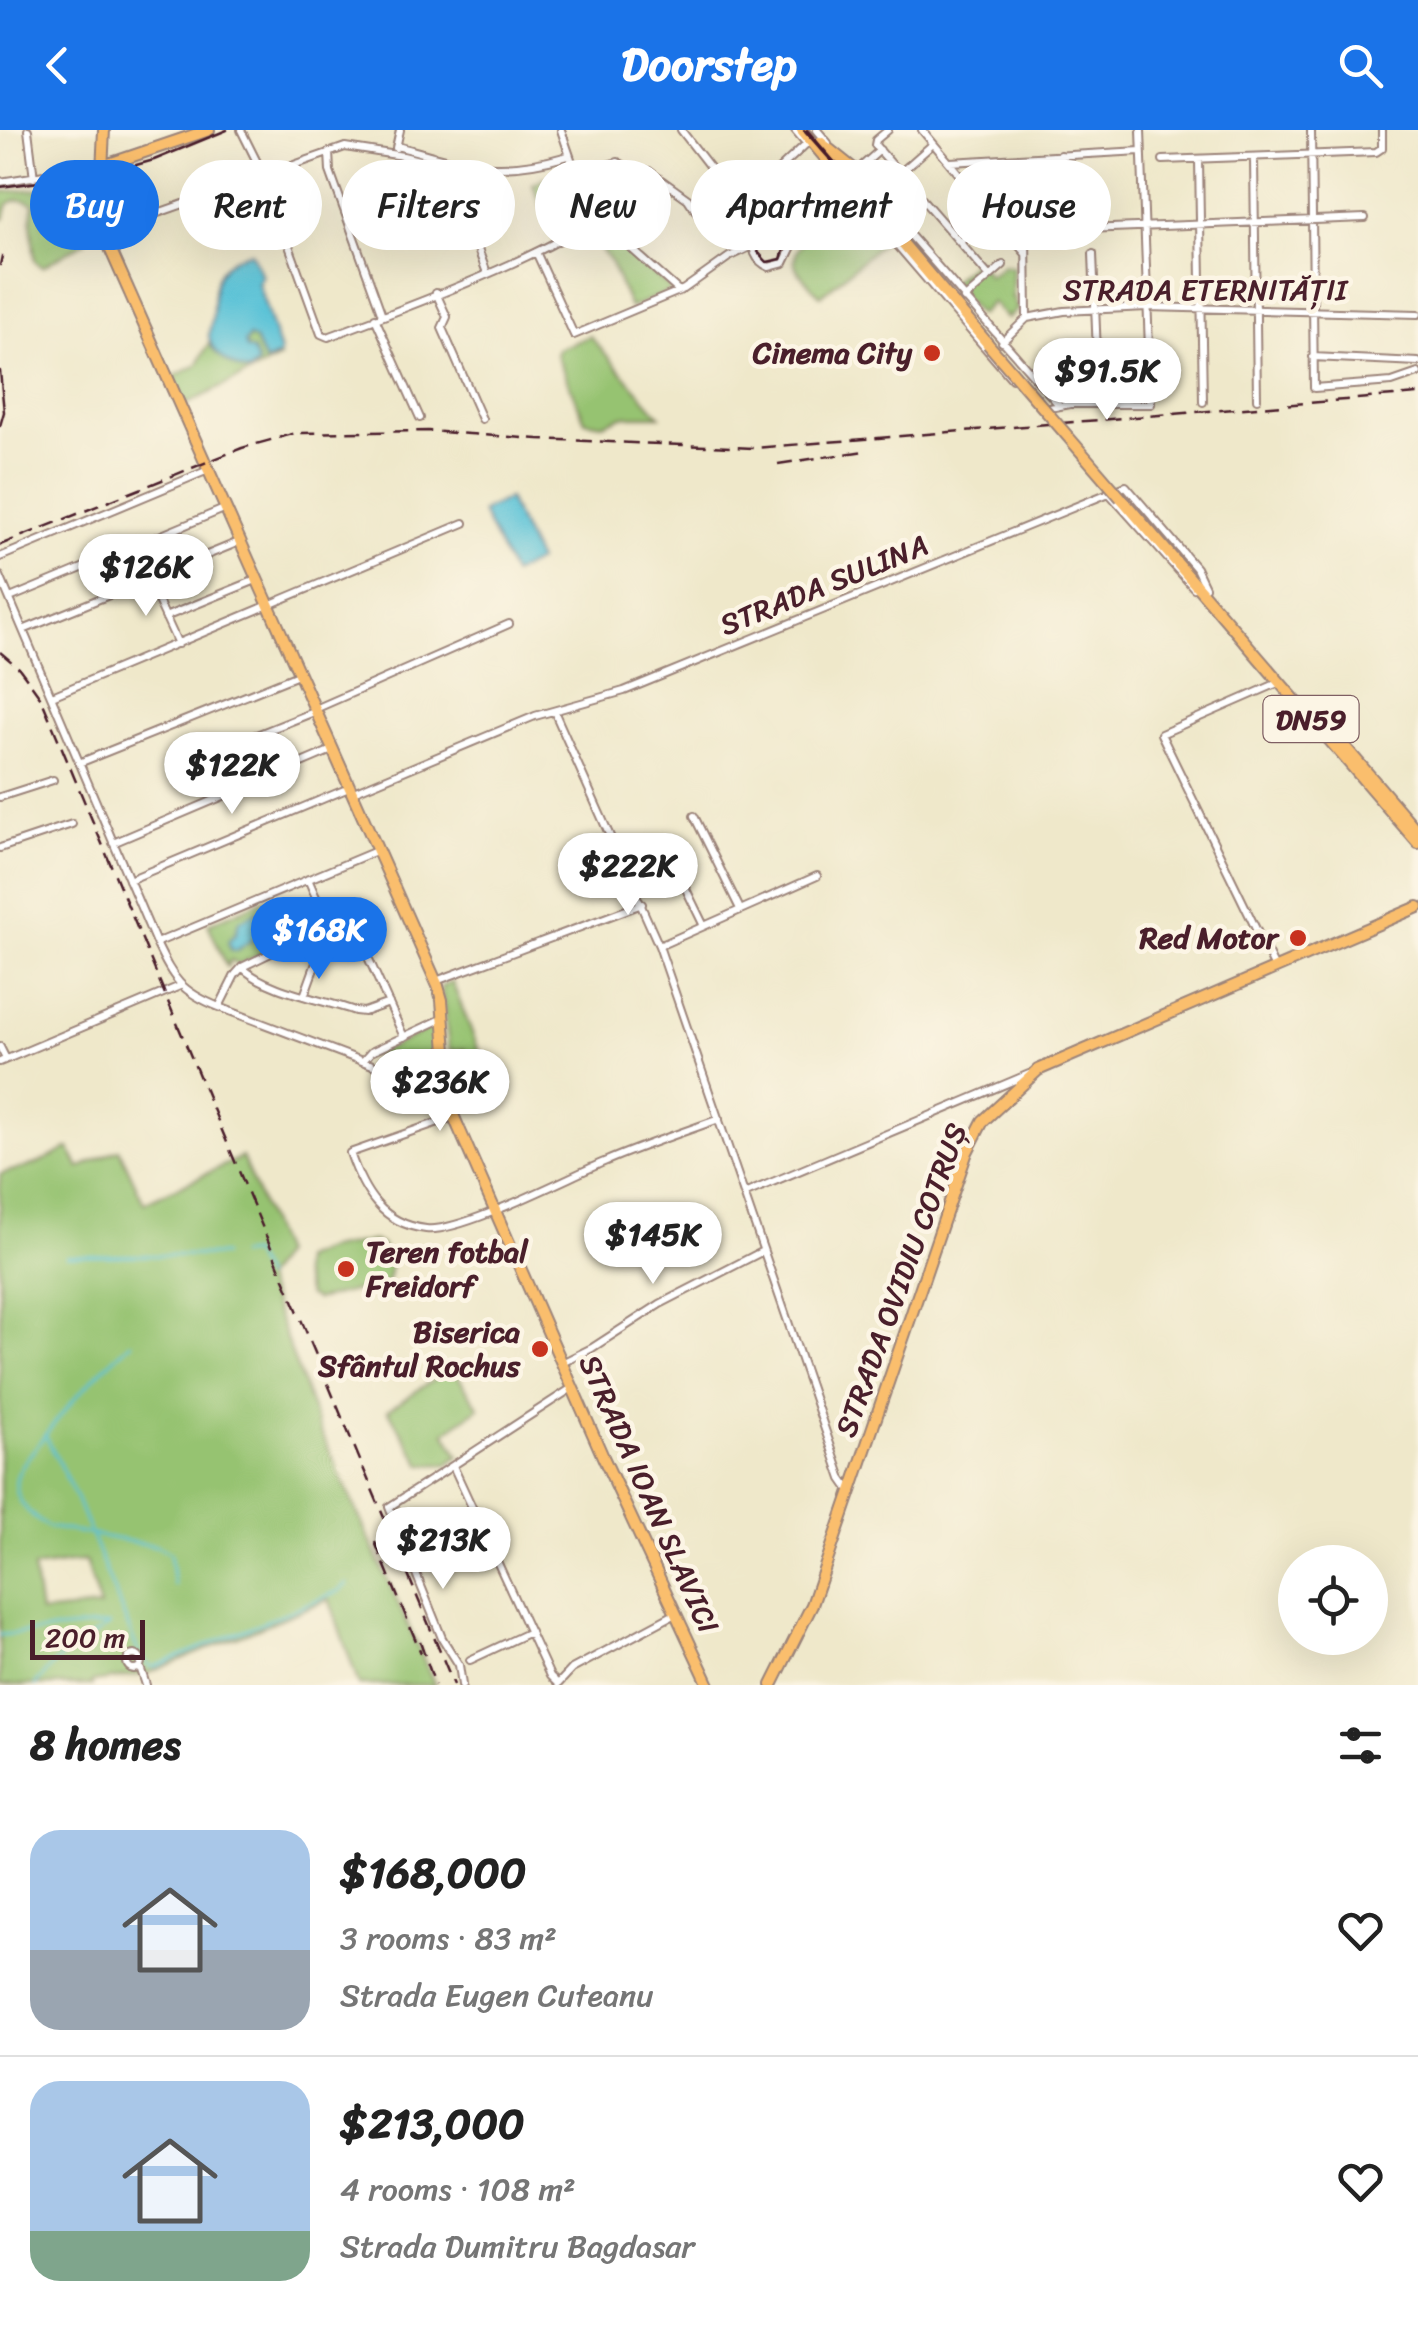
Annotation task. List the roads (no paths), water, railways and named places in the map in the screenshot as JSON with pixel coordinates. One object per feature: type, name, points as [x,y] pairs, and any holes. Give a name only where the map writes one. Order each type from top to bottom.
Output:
[{"type":"main road","points":[[102,160],[104,130]]},
{"type":"main road","points":[[120,160],[209,130]]},
{"type":"main road","points":[[806,130],[841,160]]},
{"type":"main road","name":"DN59","points":[[806,130],[827,160]]},
{"type":"main road","name":"STRADA IOAN SLAVICI","points":[[111,250],[436,980],[454,1117],[709,1685]]},
{"type":"main road","name":"DN59","points":[[910,250],[1418,832]]},
{"type":"main road","name":"DN59","points":[[1205,591],[1274,681],[1418,843]]},
{"type":"main road","name":"STRADA OVIDIU COTRUȘ","points":[[772,1685],[808,1614],[967,1152],[983,1121],[1032,1073],[1418,906]]},
{"type":"street","points":[[28,130],[32,160]]},
{"type":"street","points":[[241,130],[255,160]]},
{"type":"street","points":[[396,150],[400,130]]},
{"type":"street","points":[[561,130],[571,160]]},
{"type":"street","points":[[681,130],[704,160]]},
{"type":"street","points":[[806,130],[807,143],[821,160]]},
{"type":"street","points":[[888,130],[875,142],[888,160]]},
{"type":"street","points":[[922,130],[948,160]]},
{"type":"street","points":[[900,250],[1039,410],[1151,404],[1140,130]]},
{"type":"street","points":[[1311,130],[1314,388],[1392,382],[1415,368]]},
{"type":"street","points":[[1162,160],[1376,152],[1382,148],[1382,130]]},
{"type":"street","points":[[789,160],[807,143]]},
{"type":"street","points":[[915,160],[933,144]]},
{"type":"street","points":[[314,160],[350,147],[396,150],[445,160]]},
{"type":"street","points":[[396,150],[425,160]]},
{"type":"street","points":[[870,160],[880,150]]},
{"type":"street","points":[[981,160],[1141,151]]},
{"type":"street","points":[[1060,155],[1060,160]]},
{"type":"street","points":[[329,156],[379,317],[420,418]]},
{"type":"street","points":[[515,169],[568,156]]},
{"type":"street","points":[[1254,158],[1258,399]]},
{"type":"street","points":[[1199,160],[1203,402]]},
{"type":"street","points":[[0,182],[30,178]]},
{"type":"street","points":[[671,186],[691,204]]},
{"type":"street","points":[[927,205],[947,227]]},
{"type":"street","points":[[1111,228],[1365,218]]},
{"type":"street","points":[[291,250],[324,337],[540,250]]},
{"type":"street","points":[[477,250],[485,274]]},
{"type":"street","points":[[634,250],[680,291]]},
{"type":"street","points":[[536,252],[574,335],[680,291],[743,250]]},
{"type":"street","points":[[756,250],[763,265],[776,267],[787,260],[790,250]]},
{"type":"street","points":[[922,250],[964,298],[994,342],[1060,406]]},
{"type":"street","points":[[967,250],[989,276]]},
{"type":"street","points":[[1023,250],[1026,254]]},
{"type":"street","points":[[1026,250],[1027,318]]},
{"type":"street","points":[[737,254],[756,257]]},
{"type":"street","points":[[1093,254],[1099,405]]},
{"type":"street","points":[[964,298],[1003,264]]},
{"type":"street","points":[[436,294],[447,316],[442,328],[482,419]]},
{"type":"street","name":"STRADA ETERNITĂȚII","points":[[994,342],[1027,318],[1064,311],[1201,307],[1418,314]]},
{"type":"street","points":[[1313,358],[1415,368]]},
{"type":"street","points":[[1017,385],[1028,386],[1030,374]]},
{"type":"street","points":[[0,558],[206,471]]},
{"type":"street","points":[[1108,492],[1179,575],[1205,591]]},
{"type":"street","name":"STRADA SULINA","points":[[129,880],[554,711],[624,691],[1108,492],[1124,493]]},
{"type":"street","points":[[10,598],[224,509]]},
{"type":"street","points":[[52,696],[464,522]]},
{"type":"street","points":[[23,630],[239,542]]},
{"type":"street","points":[[0,576],[156,942],[180,986],[192,996],[399,1074],[441,1101],[450,1102]]},
{"type":"street","points":[[148,579],[178,644]]},
{"type":"street","points":[[166,617],[256,580]]},
{"type":"street","points":[[186,763],[509,624]]},
{"type":"street","points":[[79,763],[298,674]]},
{"type":"street","points":[[1274,681],[1162,732],[1181,780],[1274,968]]},
{"type":"street","points":[[554,711],[659,946],[842,1480],[852,1492]]},
{"type":"street","points":[[113,843],[332,750]]},
{"type":"street","points":[[0,796],[54,780]]},
{"type":"street","points":[[694,816],[740,909]]},
{"type":"street","points":[[0,848],[72,824]]},
{"type":"street","points":[[664,844],[704,926]]},
{"type":"street","points":[[156,942],[376,851]]},
{"type":"street","points":[[659,946],[817,876]]},
{"type":"street","points":[[304,996],[329,930],[308,879]]},
{"type":"street","points":[[436,980],[642,904]]},
{"type":"street","points":[[220,1007],[234,976],[242,968],[348,915],[404,1037]]},
{"type":"street","points":[[242,968],[252,976],[304,996],[360,1012],[389,1003]]},
{"type":"street","points":[[0,1047],[3,1060],[180,986]]},
{"type":"street","points":[[363,1061],[371,1052],[444,1018]]},
{"type":"street","points":[[744,1194],[1032,1073]]},
{"type":"street","points":[[1000,1086],[1006,1098]]},
{"type":"street","points":[[454,1117],[350,1154],[368,1197],[384,1212],[406,1224],[441,1228],[719,1119]]},
{"type":"street","points":[[562,1362],[592,1348],[660,1304],[763,1251]]},
{"type":"street","points":[[462,1685],[459,1665],[442,1638],[388,1506],[573,1388]]},
{"type":"street","points":[[453,1466],[550,1676],[558,1684],[572,1669],[675,1614]]},
{"type":"street","points":[[470,1660],[530,1632]]},
{"type":"street","points":[[137,1668],[144,1681]]},
{"type":"water","points":[[251,252],[262,276],[258,283],[280,352],[265,362],[255,340],[249,337],[245,342],[247,349],[253,351],[258,364],[249,372],[218,354],[209,336],[219,273],[231,260]]},
{"type":"water","points":[[508,499],[538,561],[512,574],[482,512]]},
{"type":"water","points":[[263,909],[273,923],[271,935],[231,950],[228,941],[236,933],[239,921]]},
{"type":"waterway","points":[[239,1255],[252,1254],[264,1278]]},
{"type":"waterway","points":[[67,1256],[223,1255]]},
{"type":"waterway","points":[[131,1343],[82,1390],[27,1459],[17,1476],[17,1492],[29,1512],[48,1527],[157,1546],[170,1553],[174,1585]]},
{"type":"waterway","points":[[45,1434],[77,1500],[138,1651],[149,1666],[339,1591],[348,1583]]},
{"type":"waterway","points":[[0,1635],[109,1625]]},
{"type":"waterway","points":[[35,1685],[63,1655],[108,1626]]},
{"type":"tram line","points":[[0,187],[104,174],[154,160],[227,130]]},
{"type":"tram line","points":[[804,130],[842,173],[842,184],[788,234],[761,239],[758,252],[767,262],[781,259],[789,235],[844,184],[843,172],[807,130]]},
{"type":"tram line","points":[[0,265],[2,256]]},
{"type":"tram line","points":[[0,371],[4,412],[0,426]]},
{"type":"railway","points":[[0,545],[242,448],[296,433],[428,431],[754,448],[1418,394]]},
{"type":"railway","points":[[778,464],[864,451]]},
{"type":"railway","points":[[0,652],[19,668],[41,698],[454,1685]]},
{"type":"railway","points":[[375,1542],[421,1653]]},
{"type":"railway","points":[[420,1641],[435,1685]]},
{"type":"place","name":"Cinema City","points":[[932,353]]},
{"type":"place","name":"Red Motor","points":[[1298,938]]},
{"type":"place","name":"Teren fotbal Freidorf","points":[[346,1269]]},
{"type":"place","name":"Biserica Sfântul Rochus","points":[[540,1349]]}]
